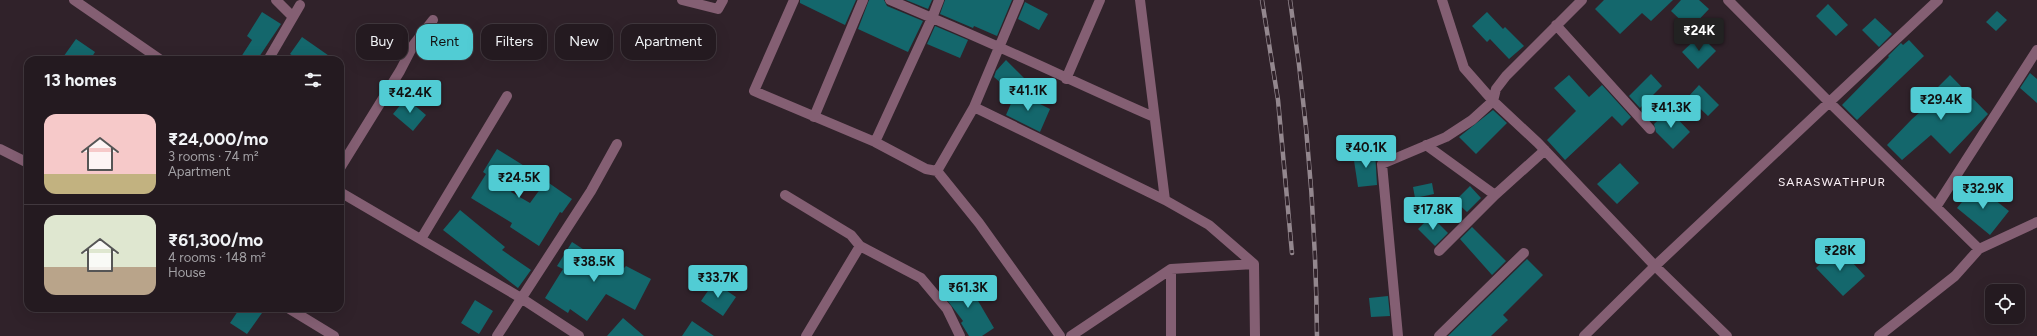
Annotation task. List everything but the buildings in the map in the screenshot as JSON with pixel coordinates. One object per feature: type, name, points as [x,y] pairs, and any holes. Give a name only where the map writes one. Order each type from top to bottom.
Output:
[{"type":"street","points":[[74,0],[155,56]]},
{"type":"street","points":[[276,0],[293,17]]},
{"type":"street","points":[[682,0],[718,9],[723,0]]},
{"type":"street","points":[[794,0],[754,91],[875,142],[926,169],[937,171],[979,223],[1060,336]]},
{"type":"street","points":[[814,117],[863,0]]},
{"type":"street","points":[[890,0],[1000,46],[1066,79],[1154,117]]},
{"type":"street","points":[[875,142],[939,0]]},
{"type":"street","points":[[937,171],[974,107],[1019,0]]},
{"type":"street","points":[[1066,79],[1100,0]]},
{"type":"street","points":[[1140,0],[1165,200]]},
{"type":"street","points":[[1442,0],[1464,68],[1492,101],[1545,150],[1655,266],[1727,336]]},
{"type":"street","points":[[1398,336],[1382,164],[1459,129],[1492,101],[1496,90],[1506,76],[1582,0]]},
{"type":"street","points":[[1728,0],[1829,102],[1979,249]]},
{"type":"street","points":[[1584,336],[1655,266],[1938,0]]},
{"type":"street","points":[[270,56],[300,5]]},
{"type":"street","points":[[344,162],[400,71],[414,44],[434,20]]},
{"type":"street","points":[[1556,25],[1650,129]]},
{"type":"street","points":[[1936,208],[2037,50]]},
{"type":"street","points":[[421,239],[507,96]]},
{"type":"street","points":[[974,107],[1165,200],[1209,225],[1254,264],[1255,336]]},
{"type":"street","points":[[497,336],[520,298],[591,191],[617,144]]},
{"type":"street","points":[[1426,145],[1495,195]]},
{"type":"street","points":[[0,149],[24,161]]},
{"type":"street","points":[[1439,251],[1495,195],[1545,150]]},
{"type":"street","points":[[344,194],[520,298],[579,336]]},
{"type":"street","points":[[785,194],[851,235],[860,246],[921,278],[947,309],[960,336]]},
{"type":"street","points":[[1879,336],[1955,276],[1979,249],[2037,222]]},
{"type":"street","points":[[806,336],[860,246]]},
{"type":"street","points":[[1439,336],[1524,253]]},
{"type":"street","points":[[1071,336],[1171,269],[1254,264]]},
{"type":"street","points":[[1171,269],[1171,336]]},
{"type":"street","points":[[295,312],[334,336]]},
{"type":"railway","points":[[1262,0],[1278,100],[1292,253]]},
{"type":"railway","points":[[1290,0],[1310,168],[1315,252],[1317,336]]},
{"type":"district","name":"SARASWATHPUR","points":[[1832,182]]}]
